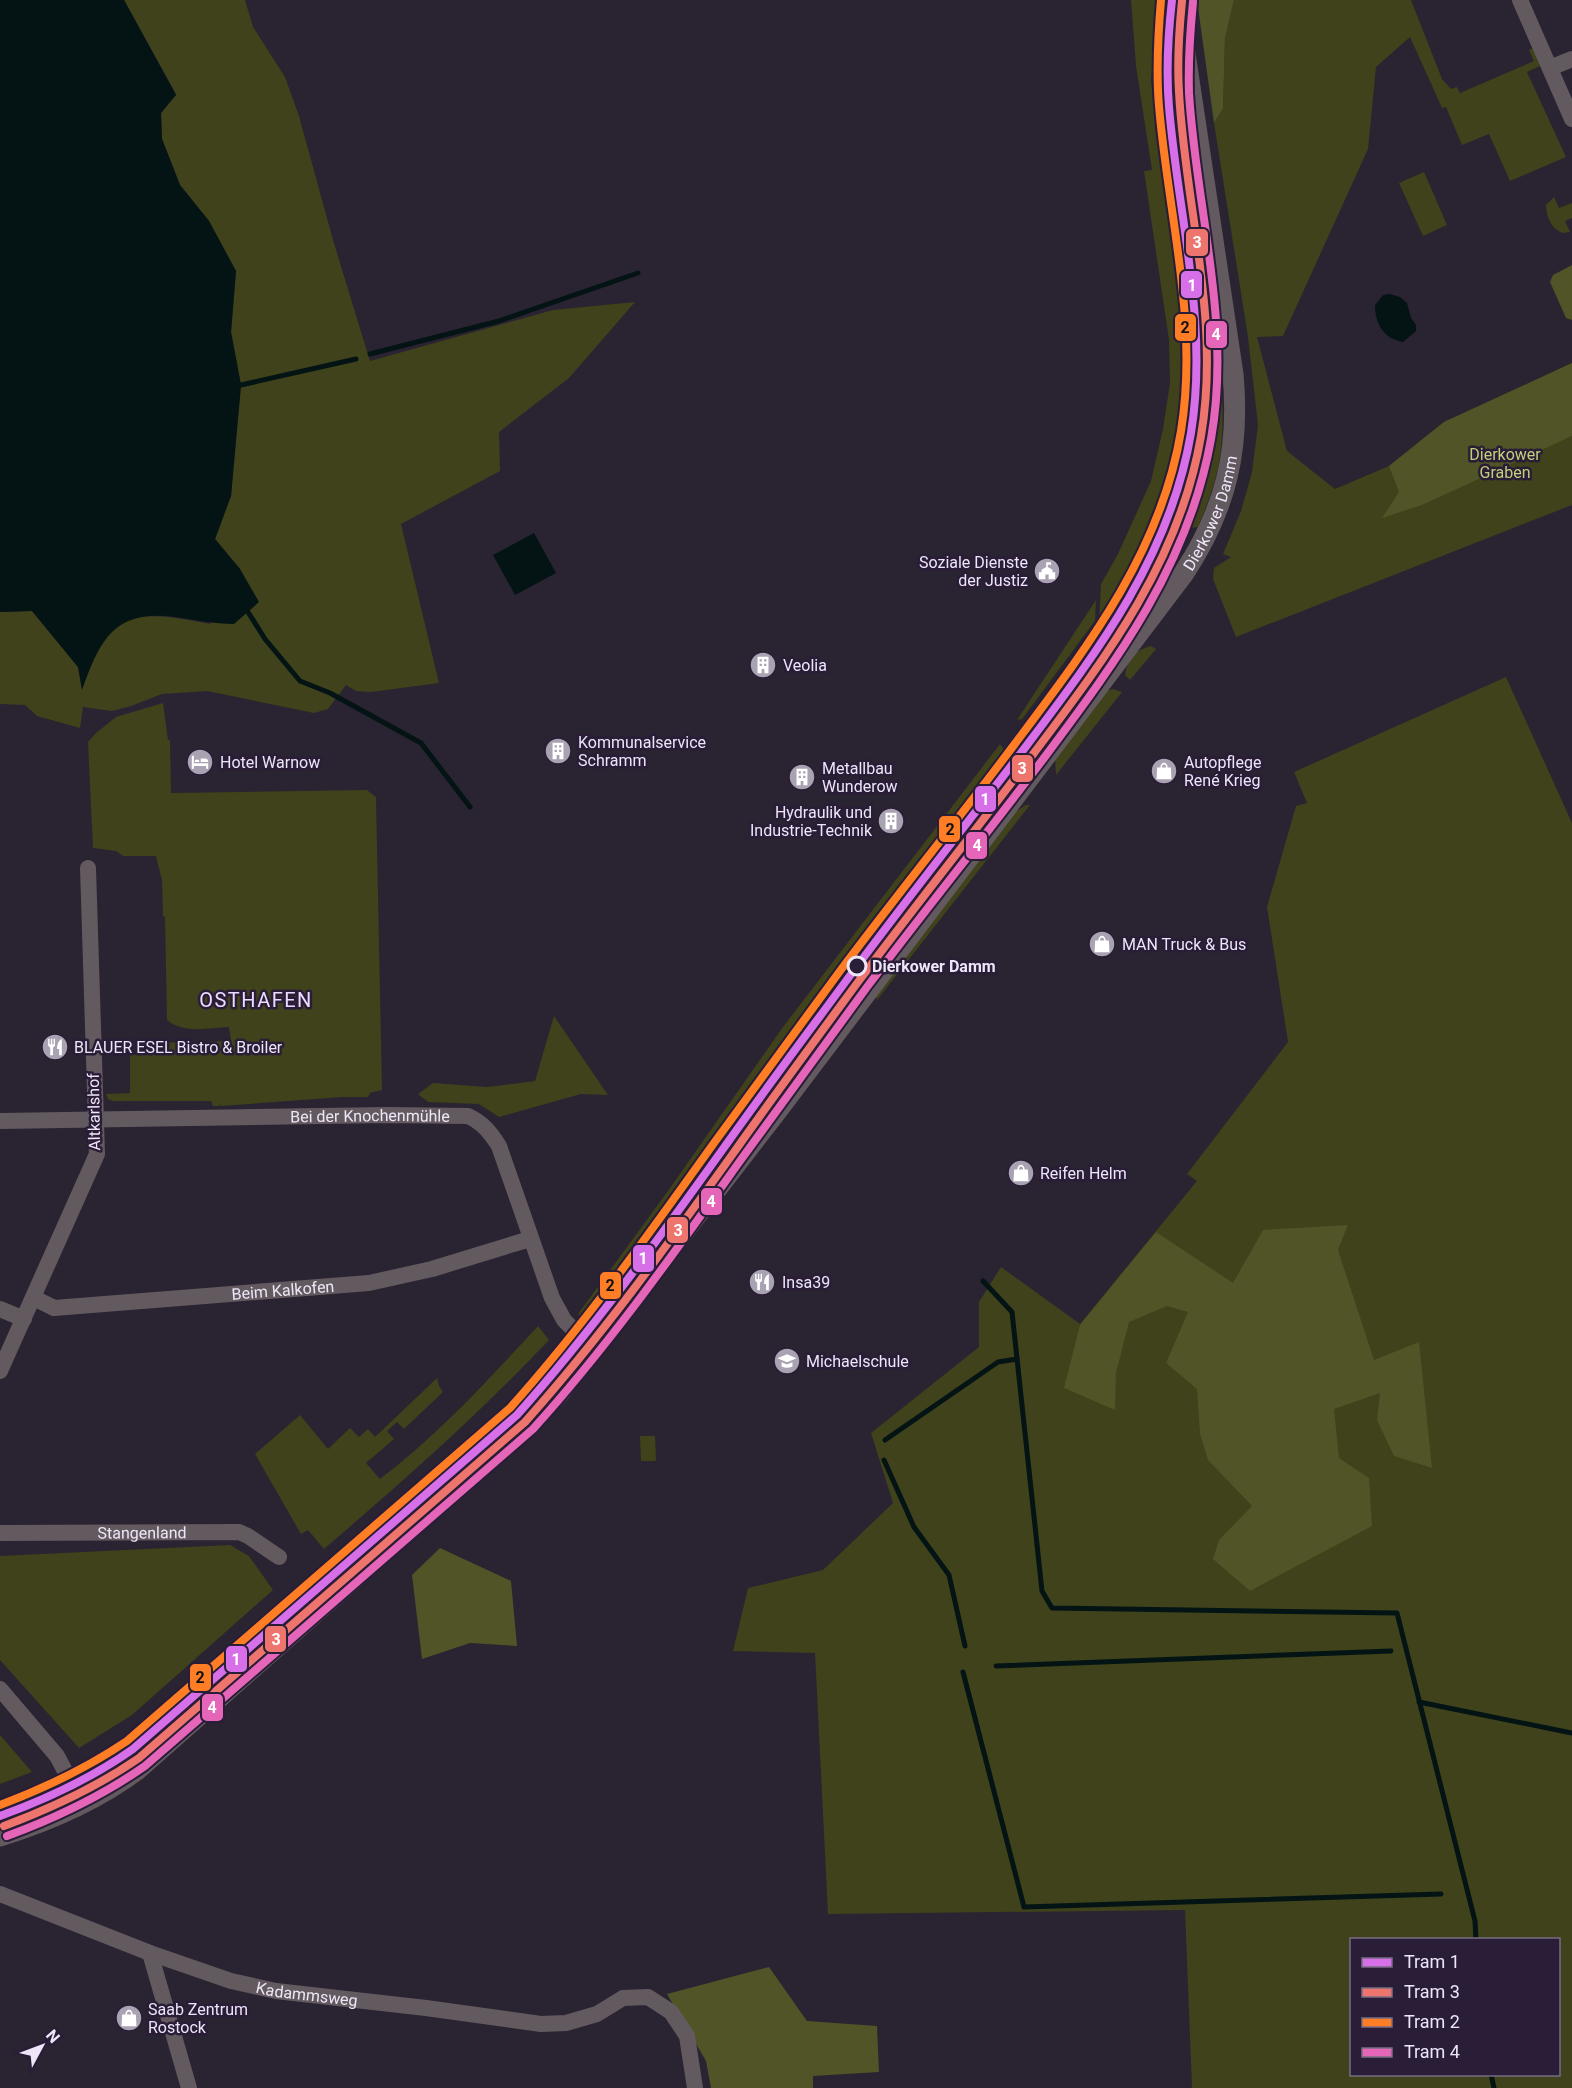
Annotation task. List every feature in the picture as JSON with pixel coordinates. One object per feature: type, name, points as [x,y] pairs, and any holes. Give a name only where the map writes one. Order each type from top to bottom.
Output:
[{"type":"street","name":"Dierkower Damm","points":[[0,1836],[82,1803],[127,1778],[520,1431],[558,1393],[1178,582],[1204,540],[1218,509],[1229,472],[1235,440],[1236,403],[1178,0]]},
{"type":"street","points":[[1520,0],[1572,119]]},
{"type":"street","points":[[1550,68],[1572,59]]},
{"type":"street","name":"Altkarlshof","points":[[0,1371],[97,1154],[88,868]]},
{"type":"street","name":"Bei der Knochenmühle","points":[[0,1121],[387,1115],[468,1116],[480,1122],[490,1132],[498,1146],[552,1298],[562,1317],[593,1350]]},
{"type":"street","name":"Beim Kalkofen","points":[[34,1298],[54,1308],[369,1283],[432,1269],[530,1239]]},
{"type":"street","points":[[0,1309],[24,1319]]},
{"type":"street","name":"Stangenland","points":[[0,1533],[239,1532],[279,1557]]},
{"type":"street","points":[[0,1689],[57,1756],[82,1803]]},
{"type":"street","name":"Kadammsweg","points":[[0,1894],[141,1950],[231,1981],[276,1991],[541,2024],[566,2023],[597,2014],[623,1998],[648,1997],[671,2012],[687,2036],[694,2088]]},
{"type":"street","points":[[141,1950],[189,2088]]},
{"type":"green space","points":[[124,0],[245,0],[253,27],[285,77],[299,116],[333,240],[370,361],[553,310],[635,302],[569,378],[499,432],[500,471],[401,524],[439,683],[371,692],[356,691],[346,685],[328,709],[314,713],[207,691],[162,694],[112,711],[83,707],[80,728],[37,716],[25,705],[0,704],[0,612],[32,611],[78,667],[82,688],[100,647],[115,627],[125,621],[148,616],[210,624],[240,569],[215,539],[231,496],[241,385],[231,332],[236,271],[209,221],[180,185],[162,139],[161,113],[176,94]]},
{"type":"green space","points":[[1131,0],[1158,0],[1151,80],[1161,169],[1167,169],[1181,264],[1186,312],[1188,382],[1179,449],[1160,513],[1141,558],[1102,627],[1099,624],[1101,584],[1118,554],[1151,481],[1163,429],[1170,383],[1169,340],[1144,171],[1152,170],[1136,66]]},
{"type":"green space","points":[[1197,0],[1234,0],[1225,39],[1223,109],[1214,123]]},
{"type":"green space","name":"Dierkower Graben","points":[[1234,0],[1411,0],[1442,79],[1451,89],[1457,87],[1460,93],[1534,61],[1529,50],[1533,48],[1540,66],[1527,72],[1566,157],[1510,181],[1489,134],[1462,145],[1446,107],[1442,108],[1410,37],[1376,67],[1368,149],[1283,336],[1257,337],[1287,451],[1335,489],[1389,466],[1444,422],[1572,363],[1572,505],[1236,637],[1213,579],[1214,568],[1231,557],[1223,554],[1241,511],[1252,472],[1258,425],[1248,337],[1214,123],[1223,109],[1225,39]]},
{"type":"green space","points":[[1173,63],[1219,353],[1223,417],[1217,474],[1198,527],[1170,531],[1197,435],[1203,360],[1201,298],[1177,122]]},
{"type":"green space","points":[[1424,172],[1447,225],[1423,236],[1399,183]]},
{"type":"green space","points":[[1554,197],[1559,208],[1572,203],[1572,218],[1565,221],[1570,232],[1559,231],[1548,218],[1546,205]]},
{"type":"green space","points":[[1572,265],[1572,320],[1566,318],[1550,282],[1553,275]]},
{"type":"green space","name":"Dierkower Graben","points":[[1572,363],[1572,436],[1422,505],[1382,518],[1399,492],[1389,466],[1444,422]]},
{"type":"green space","points":[[1157,558],[1164,583],[1059,725],[1045,730],[1121,626]]},
{"type":"green space","points":[[1096,600],[1095,621],[1022,719],[1017,720]]},
{"type":"green space","points":[[1151,646],[1156,649],[1130,680],[1125,675],[1130,660],[1141,650]]},
{"type":"green space","points":[[1506,677],[1572,823],[1572,2088],[1192,2088],[1185,1910],[828,1914],[815,1653],[733,1651],[748,1588],[823,1570],[893,1503],[871,1433],[979,1347],[979,1302],[1001,1267],[1080,1324],[1197,1181],[1187,1174],[1288,1042],[1267,907],[1296,806],[1307,803],[1294,772]]},
{"type":"green space","points":[[1113,689],[1122,692],[1056,775],[1055,759],[1106,691]]},
{"type":"green space","points":[[163,703],[168,740],[170,740],[171,793],[367,790],[376,797],[382,1090],[370,1093],[368,1097],[221,1106],[219,1102],[220,1106],[213,1106],[211,1101],[113,1101],[108,1099],[106,1094],[130,1093],[130,1055],[147,1054],[148,1043],[231,1041],[229,1027],[189,1029],[167,1020],[165,917],[163,916],[162,880],[156,856],[123,856],[116,851],[93,848],[88,742],[116,717]]},
{"type":"green space","points":[[1000,744],[1004,750],[765,1064],[581,1317],[578,1314],[783,1027]]},
{"type":"green space","points":[[1030,805],[877,1000],[875,993],[1013,813]]},
{"type":"green space","points":[[554,1016],[608,1095],[581,1094],[499,1117],[479,1104],[428,1102],[418,1094],[433,1083],[487,1087],[535,1081]]},
{"type":"green space","points":[[781,1080],[786,1084],[690,1204]]},
{"type":"green space","points":[[1348,1225],[1338,1250],[1374,1360],[1419,1342],[1432,1468],[1394,1456],[1377,1420],[1380,1393],[1334,1409],[1339,1458],[1369,1478],[1372,1526],[1250,1591],[1213,1559],[1219,1540],[1252,1506],[1208,1460],[1200,1434],[1197,1389],[1166,1363],[1188,1312],[1167,1306],[1129,1322],[1116,1373],[1115,1410],[1064,1388],[1080,1325],[1156,1232],[1233,1283],[1263,1230]]},
{"type":"green space","points":[[538,1326],[549,1340],[439,1448],[382,1499],[324,1549],[308,1530],[301,1534],[255,1454],[300,1415],[328,1449],[350,1428],[359,1437],[368,1429],[375,1437],[437,1378],[443,1392],[404,1429],[397,1422],[387,1431],[394,1439],[366,1463],[380,1479],[443,1425]]},
{"type":"green space","points":[[640,1436],[655,1436],[656,1461],[641,1461]]},
{"type":"green space","points":[[230,1545],[249,1556],[273,1590],[132,1715],[79,1748],[0,1660],[0,1556]]},
{"type":"green space","points":[[440,1548],[511,1581],[517,1646],[470,1643],[422,1659],[412,1575]]},
{"type":"green space","points":[[0,1735],[32,1772],[0,1784]]},
{"type":"green space","points":[[769,1967],[807,2021],[877,2026],[879,2072],[813,2076],[813,2088],[711,2088],[706,2061],[667,1994]]},
{"type":"shaded area","points":[[0,0],[124,0],[176,95],[161,113],[162,139],[180,185],[209,221],[236,271],[231,332],[241,385],[231,496],[215,539],[240,569],[259,602],[234,624],[155,616],[124,623],[104,642],[82,690],[78,667],[32,611],[0,612]]},
{"type":"shaded area","points":[[1390,294],[1400,297],[1407,303],[1411,318],[1416,325],[1416,331],[1403,342],[1391,338],[1382,330],[1375,312],[1375,305],[1383,295]]},
{"type":"shaded area","points":[[534,533],[556,573],[515,595],[493,555]]},
{"type":"waterway","points":[[370,354],[499,321],[638,273]]},
{"type":"waterway","points":[[241,385],[356,359]]},
{"type":"waterway","points":[[248,612],[265,639],[300,681],[330,693],[421,743],[470,807]]},
{"type":"waterway","points":[[983,1281],[1012,1312],[1042,1591],[1052,1608],[1397,1613],[1475,1921],[1476,1938]]},
{"type":"waterway","points":[[885,1440],[998,1362],[1017,1359]]},
{"type":"waterway","points":[[884,1460],[914,1527],[949,1575],[965,1646]]},
{"type":"waterway","points":[[996,1666],[1391,1651]]},
{"type":"waterway","points":[[963,1672],[1024,1907],[1441,1894]]},
{"type":"waterway","points":[[1419,1702],[1572,1733]]},
{"type":"waterway","points":[[1491,2076],[1494,2088]]},
{"type":"tram line","name":"2","points":[[0,1805],[65,1777],[127,1741],[510,1408],[616,1278],[840,971],[1014,745],[1093,636],[1117,598],[1157,518],[1171,476],[1181,431],[1186,390],[1184,309],[1158,93],[1161,0]]},
{"type":"tram line","name":"1","points":[[0,1816],[69,1787],[133,1749],[517,1415],[572,1351],[674,1218],[849,977],[1024,749],[1104,639],[1148,562],[1166,521],[1181,478],[1191,433],[1196,392],[1194,310],[1168,94],[1169,26],[1172,0]]},
{"type":"tram line","name":"3","points":[[4,1826],[74,1796],[139,1758],[525,1422],[632,1292],[858,982],[1034,753],[1114,642],[1158,565],[1176,524],[1191,481],[1201,436],[1206,392],[1207,349],[1204,306],[1182,135],[1179,92],[1182,1]]},
{"type":"tram line","name":"4","points":[[7,1836],[78,1806],[145,1766],[533,1429],[588,1365],[640,1298],[867,987],[1044,758],[1124,647],[1168,569],[1186,528],[1201,485],[1211,439],[1216,395],[1215,309],[1189,93],[1189,48],[1193,2]]},
{"type":"place","name":"Soziale Dienste der Justiz","points":[[1047,571]]},
{"type":"place","name":"Veolia","points":[[763,665]]},
{"type":"place","name":"Kommunalservice Schramm","points":[[558,751]]},
{"type":"place","name":"Hotel Warnow","points":[[200,762]]},
{"type":"place","name":"Autopflege René Krieg","points":[[1164,771]]},
{"type":"place","name":"Metallbau Wunderow","points":[[802,777]]},
{"type":"place","name":"Hydraulik und Industrie-Technik","points":[[891,821]]},
{"type":"place","name":"MAN Truck & Bus","points":[[1102,944]]},
{"type":"place","name":"Dierkower Damm","points":[[857,966]]},
{"type":"place","name":"BLAUER ESEL Bistro & Broiler","points":[[55,1047]]},
{"type":"place","name":"Reifen Helm","points":[[1021,1173]]},
{"type":"place","name":"Insa39","points":[[762,1282]]},
{"type":"place","name":"Michaelschule","points":[[787,1361]]},
{"type":"place","name":"Saab Zentrum Rostock","points":[[129,2018]]},
{"type":"district","name":"OSTHAFEN","points":[[256,1000]]}]
